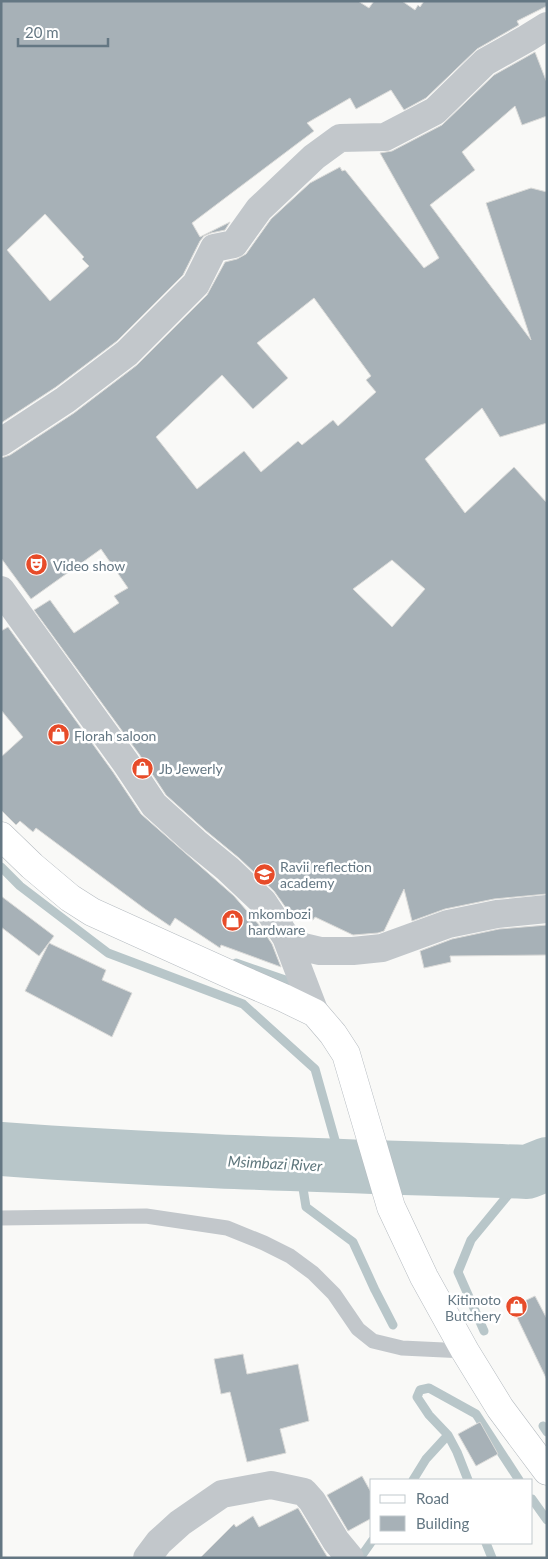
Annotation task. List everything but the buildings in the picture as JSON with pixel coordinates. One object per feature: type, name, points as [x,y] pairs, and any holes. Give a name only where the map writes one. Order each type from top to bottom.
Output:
[{"type":"main road","points":[[1,836],[32,866],[70,898],[92,912],[284,998],[315,1014],[333,1034],[346,1054],[391,1207],[424,1277],[465,1351],[500,1408],[547,1470]]},
{"type":"street","points":[[1,442],[65,400],[126,353],[196,284],[214,248],[234,244],[259,209],[314,157],[340,138],[385,137],[434,111],[484,62],[547,26]]},
{"type":"street","points":[[1,590],[116,748],[154,805],[263,902],[286,938],[315,1014]]},
{"type":"street","points":[[286,938],[303,947],[320,951],[353,951],[382,948],[448,924],[497,914],[547,909]]},
{"type":"street","points":[[147,1558],[180,1522],[222,1494],[271,1485],[304,1492],[312,1500],[336,1541],[350,1558]]},
{"type":"lane","points":[[1,1218],[146,1216],[227,1228],[290,1256],[313,1273],[334,1294],[358,1330],[373,1341],[402,1348],[465,1351]]},
{"type":"waterway","points":[[1,867],[20,886],[108,953],[243,1004],[315,1069],[342,1165]]},
{"type":"waterway","points":[[236,963],[297,984]]},
{"type":"waterway","name":"Msimbazi River","points":[[1,1149],[330,1166],[527,1172],[547,1164]]},
{"type":"waterway","points":[[325,1166],[301,1176],[306,1207],[353,1242],[393,1325]]},
{"type":"waterway","points":[[484,1331],[458,1272],[471,1240],[527,1172]]},
{"type":"waterway","points":[[468,1479],[448,1435],[429,1415],[417,1397],[420,1390],[429,1388],[476,1414],[518,1479]]},
{"type":"waterway","points":[[543,1426],[547,1432]]},
{"type":"waterway","points":[[414,1479],[426,1459],[448,1435]]},
{"type":"waterway","points":[[533,1500],[547,1520]]},
{"type":"waterway","points":[[360,1558],[370,1544]]},
{"type":"waterway","points":[[486,1544],[492,1558]]},
{"type":"place","name":"Video show","points":[[37,565]]},
{"type":"place","name":"Florah saloon","points":[[58,735]]},
{"type":"place","name":"Jb Jewerly","points":[[143,768]]},
{"type":"place","name":"Ravii reflection academy","points":[[264,874]]},
{"type":"place","name":"mkombozi hardware","points":[[232,921]]},
{"type":"place","name":"Kitimoto Butchery","points":[[517,1307]]}]
